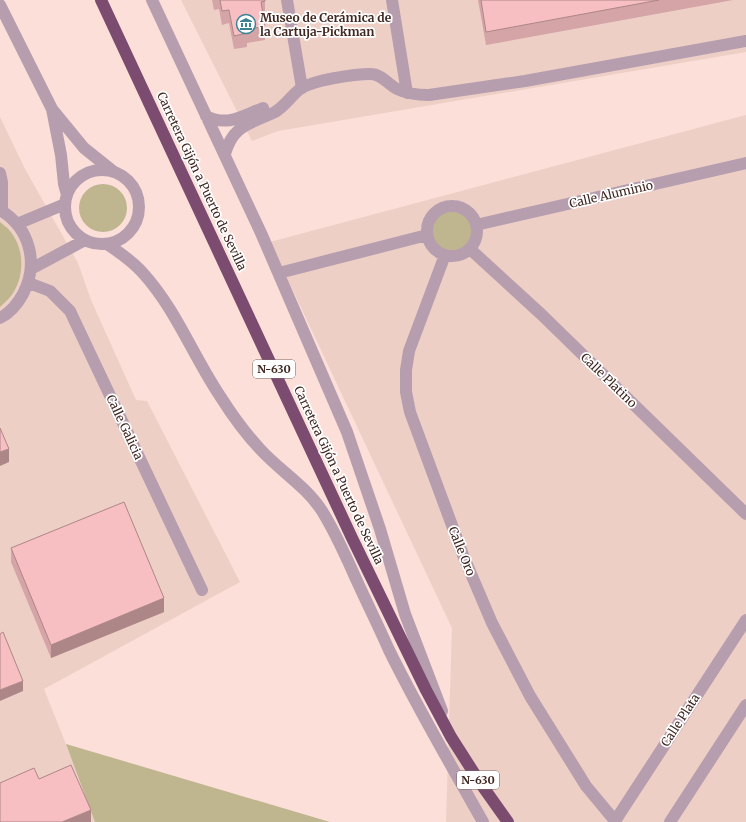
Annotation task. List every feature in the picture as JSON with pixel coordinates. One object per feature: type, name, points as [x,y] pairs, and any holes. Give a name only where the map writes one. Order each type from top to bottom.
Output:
[{"type":"highway","name":"Carretera Gijón a Puerto de Sevilla","points":[[101,0],[352,538],[426,690],[451,737],[480,784],[508,822]]},
{"type":"street","points":[[152,0],[225,154],[279,273],[347,432],[376,516],[406,614],[451,737]]},
{"type":"street","points":[[287,0],[302,88]]},
{"type":"street","points":[[392,0],[407,92]]},
{"type":"street","points":[[0,5],[52,109],[84,148],[132,185],[137,195],[139,206],[138,216],[126,235],[117,241],[107,244],[96,244],[85,240],[76,234],[70,225],[66,215],[66,200],[61,155],[52,109]]},
{"type":"street","points":[[225,154],[227,144],[232,136],[240,129],[255,120],[276,111],[302,88],[315,82],[372,74],[407,92],[418,95],[429,95],[492,87],[746,41]]},
{"type":"street","points":[[206,116],[221,121],[234,120],[292,96]]},
{"type":"street","name":"Calle Aluminio","points":[[476,225],[746,163]]},
{"type":"street","points":[[17,224],[66,200],[74,184],[85,174],[105,170],[115,173]]},
{"type":"street","points":[[0,173],[2,182],[1,210],[17,224],[28,242],[32,262],[29,283],[19,301],[5,316],[0,318]]},
{"type":"street","points":[[451,206],[460,207],[467,211],[473,217],[476,225],[477,234],[475,242],[470,249],[458,256],[445,255],[438,252],[429,242],[427,235],[427,226],[430,218],[443,208],[451,206]]},
{"type":"street","points":[[279,273],[427,235]]},
{"type":"street","points":[[31,269],[85,240]]},
{"type":"street","points":[[107,244],[131,261],[155,288],[182,328],[213,386],[246,433],[261,450],[301,486],[321,510],[339,543],[427,724],[483,822]]},
{"type":"street","name":"Calle Platino","points":[[470,249],[542,315],[746,514]]},
{"type":"street","name":"Calle Oro","points":[[445,255],[409,351],[406,370],[406,392],[410,412],[464,555],[492,623],[530,696],[586,786],[616,821]]},
{"type":"street","name":"Calle Galicia","points":[[29,283],[50,291],[70,310],[202,590]]},
{"type":"street","points":[[352,538],[382,634],[451,737]]},
{"type":"street","name":"Calle Plata","points":[[616,821],[746,620]]},
{"type":"street","points":[[670,822],[746,704]]},
{"type":"shaded area","points":[[181,0],[746,0],[746,52],[278,131],[252,141]]},
{"type":"shaded area","points":[[746,115],[746,822],[446,822],[452,628],[270,242]]},
{"type":"shaded area","points":[[0,117],[25,169],[78,263],[91,300],[136,400],[147,401],[240,582],[44,689],[97,822],[0,822]]},
{"type":"shaded area","points":[[103,184],[112,186],[120,191],[125,199],[127,208],[125,217],[120,225],[112,230],[103,232],[94,230],[86,225],[81,217],[79,208],[81,199],[86,191],[94,186]]},
{"type":"shaded area","points":[[452,206],[462,208],[470,213],[475,221],[477,231],[475,241],[470,249],[462,254],[452,256],[442,254],[434,249],[429,241],[427,231],[429,221],[434,213],[442,208]]},
{"type":"shaded area","points":[[0,222],[15,238],[21,254],[21,272],[16,288],[10,297],[0,307]]},
{"type":"shaded area","points":[[66,744],[330,822],[95,822]]},
{"type":"building","name":"Museo de Cerámica de la Cartuja-Pickman","points":[[220,0],[265,0],[261,2],[265,26],[246,30],[247,33],[234,36],[229,10],[222,11]]},
{"type":"building","points":[[481,0],[659,0],[486,32]]},
{"type":"building","points":[[0,428],[9,449],[0,452]]},
{"type":"building","points":[[124,502],[164,598],[51,645],[11,548]]},
{"type":"building","points":[[3,632],[23,681],[0,690],[0,634]]},
{"type":"building","points":[[71,765],[91,810],[62,822],[0,822],[0,783],[34,768],[39,779]]},
{"type":"place","name":"Museo de Cerámica de la Cartuja-Pickman","points":[[246,24]]}]
